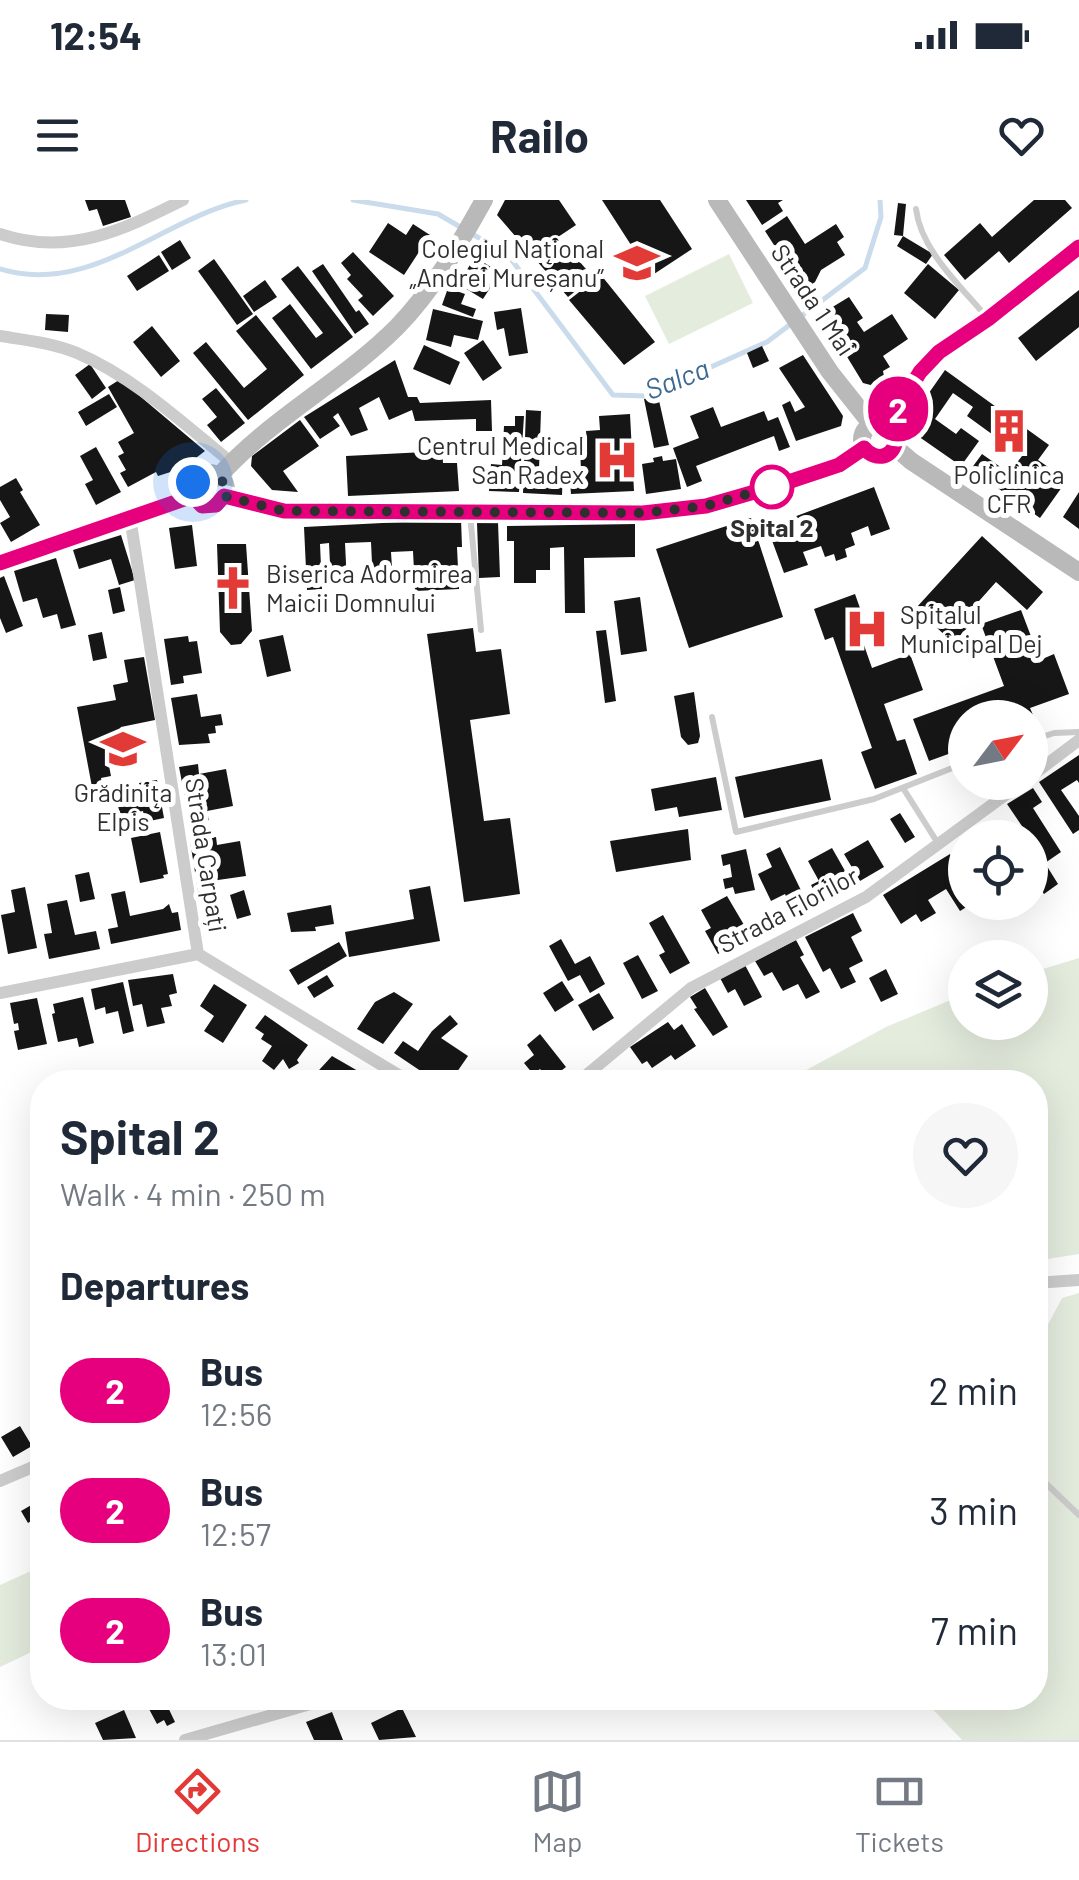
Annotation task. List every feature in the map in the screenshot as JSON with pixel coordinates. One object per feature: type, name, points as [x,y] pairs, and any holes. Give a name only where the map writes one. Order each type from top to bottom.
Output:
[{"type":"main road","points":[[226,469],[224,496],[216,505],[198,503],[192,487],[199,476],[226,469],[398,326],[456,252],[484,200]]},
{"type":"main road","name":"Strada 1 Mai","points":[[717,200],[858,411],[880,425]]},
{"type":"main road","points":[[880,425],[896,439],[895,447],[880,458],[871,456],[862,438],[880,425]]},
{"type":"main road","points":[[895,447],[1079,572]]},
{"type":"main road","points":[[0,563],[193,496]]},
{"type":"street","points":[[0,234],[36,241],[98,238],[129,228],[182,200]]},
{"type":"street","points":[[880,425],[939,352],[1079,247]]},
{"type":"street","points":[[0,336],[47,344],[98,363],[140,390],[226,469]]},
{"type":"street","points":[[224,496],[284,511],[643,513],[706,506],[839,465],[864,448]]},
{"type":"street","name":"Strada Carpați","points":[[130,517],[198,954],[390,1070]]},
{"type":"street","points":[[1048,763],[1079,740]]},
{"type":"street","name":"Strada Florilor","points":[[592,1070],[691,988],[866,896],[998,800]]},
{"type":"street","points":[[0,993],[198,954]]},
{"type":"street","points":[[1048,1282],[1079,1280]]},
{"type":"street","points":[[0,1481],[30,1468]]},
{"type":"street","points":[[185,1740],[289,1710]]},
{"type":"lane","points":[[916,209],[918,227],[988,319]]},
{"type":"lane","points":[[470,512],[481,630]]},
{"type":"lane","points":[[712,717],[736,832],[874,799],[948,770]]},
{"type":"lane","points":[[1048,735],[1079,732]]},
{"type":"lane","points":[[903,788],[939,844]]},
{"type":"lane","points":[[1048,1485],[1079,1515]]},
{"type":"shaded area","points":[[729,254],[753,303],[669,344],[645,296]]},
{"type":"shaded area","points":[[1079,958],[1079,1254],[1048,1259],[1048,1070],[806,1070],[886,1027],[948,1001],[948,1040],[1048,1040],[1048,967]]},
{"type":"shaded area","points":[[1079,1293],[1079,1740],[962,1740],[933,1710],[1048,1710],[1048,1324],[1062,1298]]},
{"type":"shaded area","points":[[30,1571],[30,1653],[0,1667],[0,1585]]},
{"type":"building","points":[[85,200],[125,200],[131,217],[103,226],[97,209],[89,211]]},
{"type":"building","points":[[505,200],[559,200],[576,225],[558,237],[593,277],[568,297],[497,215]]},
{"type":"building","points":[[602,200],[660,200],[692,249],[651,276]]},
{"type":"building","points":[[746,200],[783,200],[778,203],[783,211],[762,225]]},
{"type":"building","points":[[1034,200],[1065,200],[1072,208],[1009,263],[999,251],[965,280],[944,255],[980,223],[992,237]]},
{"type":"building","points":[[898,203],[906,204],[903,236],[894,235]]},
{"type":"building","points":[[787,216],[805,244],[836,224],[844,237],[837,242],[845,255],[821,270],[807,288],[799,284],[765,231]]},
{"type":"building","points":[[388,223],[406,235],[413,224],[430,235],[404,275],[369,252]]},
{"type":"building","points":[[903,236],[933,254],[926,264],[897,246]]},
{"type":"building","points":[[180,240],[191,258],[172,270],[161,252]]},
{"type":"building","points":[[353,252],[394,296],[373,316],[358,300],[363,296],[347,279],[351,275],[341,263]]},
{"type":"building","points":[[159,255],[169,271],[137,291],[127,276]]},
{"type":"building","points":[[475,257],[491,267],[483,279],[492,285],[483,299],[458,284]]},
{"type":"building","points":[[214,259],[253,314],[237,325],[198,271]]},
{"type":"building","points":[[323,264],[356,312],[359,310],[369,324],[355,334],[312,271]]},
{"type":"building","points":[[928,264],[959,290],[935,319],[904,293]]},
{"type":"building","points":[[298,266],[353,337],[311,369],[272,318],[290,304],[316,338],[323,333],[281,279]]},
{"type":"building","points":[[601,275],[655,342],[624,365],[569,300]]},
{"type":"building","points":[[265,280],[277,297],[254,312],[243,296]]},
{"type":"building","points":[[448,288],[465,294],[461,304],[476,309],[473,317],[442,305]]},
{"type":"building","points":[[1079,290],[1079,327],[1036,361],[1018,338]]},
{"type":"building","points":[[849,297],[863,318],[857,322],[864,332],[892,314],[908,339],[883,356],[890,367],[883,371],[885,381],[878,387],[863,383],[821,314]]},
{"type":"building","points":[[521,308],[528,353],[509,356],[504,328],[497,330],[494,312]]},
{"type":"building","points":[[433,309],[483,321],[478,340],[454,335],[451,347],[426,340]]},
{"type":"building","points":[[46,314],[69,315],[68,332],[45,330]]},
{"type":"building","points":[[256,315],[304,375],[248,420],[193,353],[206,342],[244,388],[267,369],[236,331]]},
{"type":"building","points":[[152,326],[180,361],[161,377],[133,342]]},
{"type":"building","points":[[483,340],[502,368],[483,381],[464,353]]},
{"type":"building","points":[[424,345],[460,362],[450,385],[413,369]]},
{"type":"building","points":[[762,346],[769,361],[753,368],[747,353]]},
{"type":"building","points":[[803,355],[843,416],[841,426],[796,441],[782,405],[790,401],[795,412],[805,407],[779,368]]},
{"type":"building","points":[[395,360],[408,397],[417,397],[420,403],[491,400],[492,431],[476,431],[476,419],[415,421],[412,410],[389,420],[379,397],[359,408],[368,430],[351,436],[338,413],[333,417],[340,426],[320,439],[304,417]]},
{"type":"building","points":[[90,364],[106,388],[92,399],[75,375]]},
{"type":"building","name":"Policlinica CFR","points":[[945,370],[1049,445],[1038,460],[1067,480],[1040,518],[971,469],[982,454],[1009,473],[1022,456],[967,416],[973,407],[953,393],[935,419],[956,434],[961,428],[979,441],[961,466],[905,427]]},
{"type":"building","points":[[119,380],[205,451],[183,468],[158,476],[156,472],[128,487],[120,473],[126,470],[118,456],[124,453],[118,442],[134,433],[108,387]]},
{"type":"building","points":[[216,388],[245,423],[221,442],[207,425],[217,417],[202,399]]},
{"type":"building","points":[[109,394],[117,407],[86,426],[78,412]]},
{"type":"building","points":[[658,396],[669,445],[654,448],[644,399]]},
{"type":"building","points":[[713,407],[721,427],[764,411],[768,421],[778,417],[790,447],[779,451],[774,436],[696,466],[702,481],[687,487],[673,448],[699,438],[690,416]]},
{"type":"building","points":[[526,410],[541,411],[539,469],[563,470],[562,495],[523,493]]},
{"type":"building","name":"Centrul Medical San Radex","points":[[630,414],[634,491],[571,494],[569,471],[581,471],[580,444],[587,443],[586,431],[600,430],[599,416]]},
{"type":"building","points":[[515,416],[524,416],[519,492],[489,491],[491,464],[502,465],[504,426],[515,426]]},
{"type":"building","points":[[300,420],[319,446],[283,471],[298,492],[272,490],[251,466],[252,456]]},
{"type":"building","points":[[442,446],[443,463],[457,463],[459,491],[348,496],[346,456],[425,452],[425,447]]},
{"type":"building","points":[[96,447],[121,492],[96,505],[85,484],[93,480],[80,456]]},
{"type":"building","points":[[662,456],[663,461],[676,459],[681,489],[646,494],[642,464]]},
{"type":"building","points":[[16,478],[40,525],[11,542],[0,523],[10,517],[0,500],[0,487]]},
{"type":"building","points":[[874,487],[890,529],[871,536],[868,526],[851,533],[855,545],[845,549],[847,557],[836,561],[834,554],[825,557],[821,546],[803,552],[808,565],[784,573],[767,527]]},
{"type":"building","points":[[1079,492],[1079,529],[1063,517]]},
{"type":"building","points":[[751,518],[783,617],[689,648],[656,549]]},
{"type":"building","points":[[461,519],[462,547],[457,547],[459,589],[415,591],[413,551],[391,552],[393,584],[373,585],[371,542],[345,543],[347,584],[331,585],[329,543],[320,544],[322,589],[307,590],[304,527]]},
{"type":"building","points":[[498,522],[500,577],[479,578],[477,523]]},
{"type":"building","points":[[635,524],[635,557],[584,558],[585,613],[565,613],[564,547],[550,548],[550,570],[536,570],[536,583],[514,583],[514,541],[507,541],[507,526]]},
{"type":"building","points":[[192,525],[197,566],[175,569],[169,528]]},
{"type":"building","points":[[121,535],[135,580],[119,585],[111,559],[79,569],[73,550]]},
{"type":"building","points":[[982,536],[1043,592],[1027,610],[996,582],[963,619],[970,625],[953,643],[916,608]]},
{"type":"building","name":"Biserica Adormirea Maicii Domnului","points":[[217,544],[246,544],[252,631],[241,644],[231,645],[220,632]]},
{"type":"building","points":[[56,558],[76,625],[61,629],[57,614],[43,618],[37,598],[23,602],[14,571]]},
{"type":"building","points":[[4,576],[23,626],[6,633],[0,618],[0,578]]},
{"type":"building","points":[[120,587],[125,611],[113,614],[108,590]]},
{"type":"building","points":[[855,594],[866,625],[858,628],[872,668],[910,654],[923,690],[884,704],[897,741],[905,739],[917,774],[875,789],[861,752],[872,748],[833,637],[825,640],[814,609]]},
{"type":"building","points":[[640,597],[647,651],[621,655],[614,601]]},
{"type":"building","points":[[1021,610],[1040,660],[1054,654],[1069,694],[1048,702],[965,700],[1004,686],[981,624]]},
{"type":"building","points":[[473,628],[476,652],[501,649],[510,714],[470,720],[484,821],[510,818],[520,894],[464,902],[427,634]]},
{"type":"building","points":[[606,630],[616,701],[605,703],[596,631]]},
{"type":"building","points":[[102,632],[107,658],[93,661],[88,635]]},
{"type":"building","points":[[283,635],[291,671],[267,677],[259,640]]},
{"type":"building","points":[[188,636],[189,642],[197,641],[202,673],[183,676],[184,683],[171,685],[164,639]]},
{"type":"building","points":[[144,657],[155,720],[121,727],[114,736],[116,743],[105,745],[111,776],[101,778],[102,786],[92,787],[77,707],[116,700],[113,685],[128,682],[124,660]]},
{"type":"building","points":[[694,692],[700,736],[698,743],[688,745],[681,737],[674,696]]},
{"type":"building","points":[[197,694],[201,717],[221,714],[223,725],[215,726],[216,733],[208,734],[210,743],[179,745],[171,698]]},
{"type":"building","points":[[948,706],[948,754],[929,761],[913,719]]},
{"type":"building","points":[[1079,755],[1079,783],[1077,780],[1061,790],[1079,816],[1079,830],[1073,834],[1048,796],[1048,776]]},
{"type":"building","points":[[822,759],[831,800],[744,818],[735,777]]},
{"type":"building","points":[[198,764],[199,774],[226,769],[233,806],[207,811],[209,820],[190,824],[179,767]]},
{"type":"building","points":[[716,777],[722,810],[679,817],[677,807],[655,811],[651,789]]},
{"type":"building","points":[[157,780],[164,818],[145,822],[143,811],[120,815],[116,796],[141,791],[139,783]]},
{"type":"building","points":[[1014,800],[1041,800],[1033,808],[1041,820],[1018,820],[1007,804]]},
{"type":"building","points":[[900,813],[915,837],[905,843],[890,819]]},
{"type":"building","points":[[688,829],[691,860],[616,872],[610,841]]},
{"type":"building","points":[[160,832],[168,874],[140,883],[131,838]]},
{"type":"building","points":[[1048,832],[1061,852],[1048,861]]},
{"type":"building","points":[[216,837],[217,845],[240,841],[246,876],[218,880],[220,894],[199,897],[190,841]]},
{"type":"building","points":[[868,840],[884,867],[860,881],[844,854]]},
{"type":"building","points":[[780,847],[811,911],[796,918],[785,894],[771,901],[758,874],[772,867],[766,854]]},
{"type":"building","points":[[832,848],[853,885],[821,903],[811,885],[819,881],[808,861]]},
{"type":"building","points":[[746,849],[755,890],[735,894],[733,887],[725,889],[723,879],[732,877],[730,864],[723,866],[721,855]]},
{"type":"building","points":[[948,855],[948,892],[946,889],[928,900],[936,913],[921,922],[916,914],[901,924],[883,895]]},
{"type":"building","points":[[1048,868],[1058,884],[1048,891]]},
{"type":"building","points":[[89,872],[95,899],[80,902],[75,875]]},
{"type":"building","points":[[430,886],[440,941],[349,957],[345,932],[414,919],[409,890]]},
{"type":"building","points":[[25,887],[37,948],[8,954],[1,915],[15,912],[11,890]]},
{"type":"building","points":[[244,890],[251,915],[237,919],[230,895]]},
{"type":"building","points":[[125,891],[130,916],[163,909],[169,904],[172,913],[178,912],[181,930],[111,944],[108,929],[118,927],[111,894]]},
{"type":"building","points":[[727,896],[750,935],[718,954],[705,931],[711,928],[701,910]]},
{"type":"building","points":[[67,900],[75,935],[96,931],[100,949],[49,959],[44,934],[52,933],[47,904]]},
{"type":"building","points":[[331,905],[334,924],[315,927],[316,931],[291,932],[287,913]]},
{"type":"building","points":[[853,913],[862,931],[851,937],[863,961],[849,968],[856,982],[841,989],[830,968],[823,972],[805,937]]},
{"type":"building","points":[[663,915],[690,963],[670,974],[659,955],[665,952],[649,923]]},
{"type":"building","points":[[561,939],[575,964],[590,956],[605,984],[590,993],[580,975],[568,981],[549,946]]},
{"type":"building","points":[[796,940],[804,955],[800,957],[820,992],[806,999],[798,984],[783,991],[772,972],[764,976],[755,961]]},
{"type":"building","points":[[339,942],[347,956],[298,985],[289,970]]},
{"type":"building","points":[[638,955],[658,991],[642,999],[623,963]]},
{"type":"building","points":[[745,965],[762,997],[744,1006],[735,989],[728,993],[720,978]]},
{"type":"building","points":[[886,969],[898,994],[881,1002],[869,978]]},
{"type":"building","points":[[173,974],[177,993],[169,995],[172,1006],[161,1008],[165,1023],[147,1027],[142,1004],[133,1006],[128,980]]},
{"type":"building","points":[[327,975],[334,986],[314,998],[307,987]]},
{"type":"building","points":[[562,981],[574,1000],[555,1012],[543,993]]},
{"type":"building","points":[[123,982],[134,1031],[123,1034],[118,1011],[106,1014],[105,1007],[95,1010],[91,989]]},
{"type":"building","points":[[214,984],[247,1005],[223,1043],[204,1031],[214,1016],[200,1006]]},
{"type":"building","points":[[705,988],[728,1027],[713,1036],[690,997]]},
{"type":"building","points":[[394,992],[413,1004],[383,1044],[357,1029],[375,1002]]},
{"type":"building","points":[[599,993],[614,1018],[593,1031],[578,1005]]},
{"type":"building","points":[[83,997],[94,1043],[79,1047],[77,1038],[58,1042],[53,1004]]},
{"type":"building","points":[[37,998],[47,1044],[18,1050],[14,1031],[19,1030],[18,1023],[14,1024],[10,1003]]},
{"type":"building","points":[[265,1015],[308,1045],[297,1060],[299,1063],[289,1069],[283,1059],[274,1070],[262,1061],[272,1046],[261,1039],[264,1034],[255,1028]]},
{"type":"building","points":[[450,1015],[458,1024],[441,1038],[468,1056],[458,1070],[419,1070],[394,1053],[403,1041],[418,1051]]},
{"type":"building","points":[[668,1022],[674,1030],[682,1024],[696,1046],[675,1060],[671,1055],[652,1068],[647,1061],[642,1064],[630,1047]]},
{"type":"building","points":[[540,1034],[566,1067],[530,1070],[524,1063],[534,1055],[527,1045]]},
{"type":"building","points":[[332,1056],[356,1070],[319,1070]]},
{"type":"building","points":[[20,1426],[30,1447],[13,1457],[1,1437]]},
{"type":"building","points":[[30,1506],[30,1522],[28,1523],[21,1511]]},
{"type":"building","points":[[124,1710],[136,1738],[103,1740],[95,1723]]},
{"type":"building","points":[[150,1710],[169,1710],[175,1722],[167,1726],[164,1720],[157,1724]]},
{"type":"building","points":[[403,1710],[416,1737],[379,1740],[371,1723]]},
{"type":"building","points":[[332,1712],[343,1740],[314,1740],[306,1722]]},
{"type":"waterway","name":"Salca","points":[[0,269],[33,275],[96,264],[186,221],[246,200]]},
{"type":"waterway","name":"Salca","points":[[353,200],[438,214],[508,255],[613,395],[646,396],[767,342],[865,268],[881,217],[880,200]]},
{"type":"bus line","name":"2","points":[[0,563],[193,496],[202,506],[212,507],[224,496],[284,511],[643,513],[706,506],[779,485],[839,465],[864,448],[871,456],[880,458],[895,447],[894,431],[888,426],[920,372],[939,352],[1079,247]]},
{"type":"place","name":"Colegiul Național „Andrei Mureșanu”","points":[[637,263]]},
{"type":"place","name":"Policlinica CFR","points":[[1009,431]]},
{"type":"place","name":"Centrul Medical San Radex","points":[[617,460]]},
{"type":"place","name":"Spital 2","points":[[772,487]]},
{"type":"place","name":"Biserica Adormirea Maicii Domnului","points":[[233,588]]},
{"type":"place","name":"Spitalul Municipal Dej","points":[[867,629]]},
{"type":"place","name":"Grădinița Elpis","points":[[123,749]]},
{"type":"route","points":[[193,482],[212,472],[224,483],[224,496],[284,511],[643,513],[706,506],[779,485],[772,487]]}]
